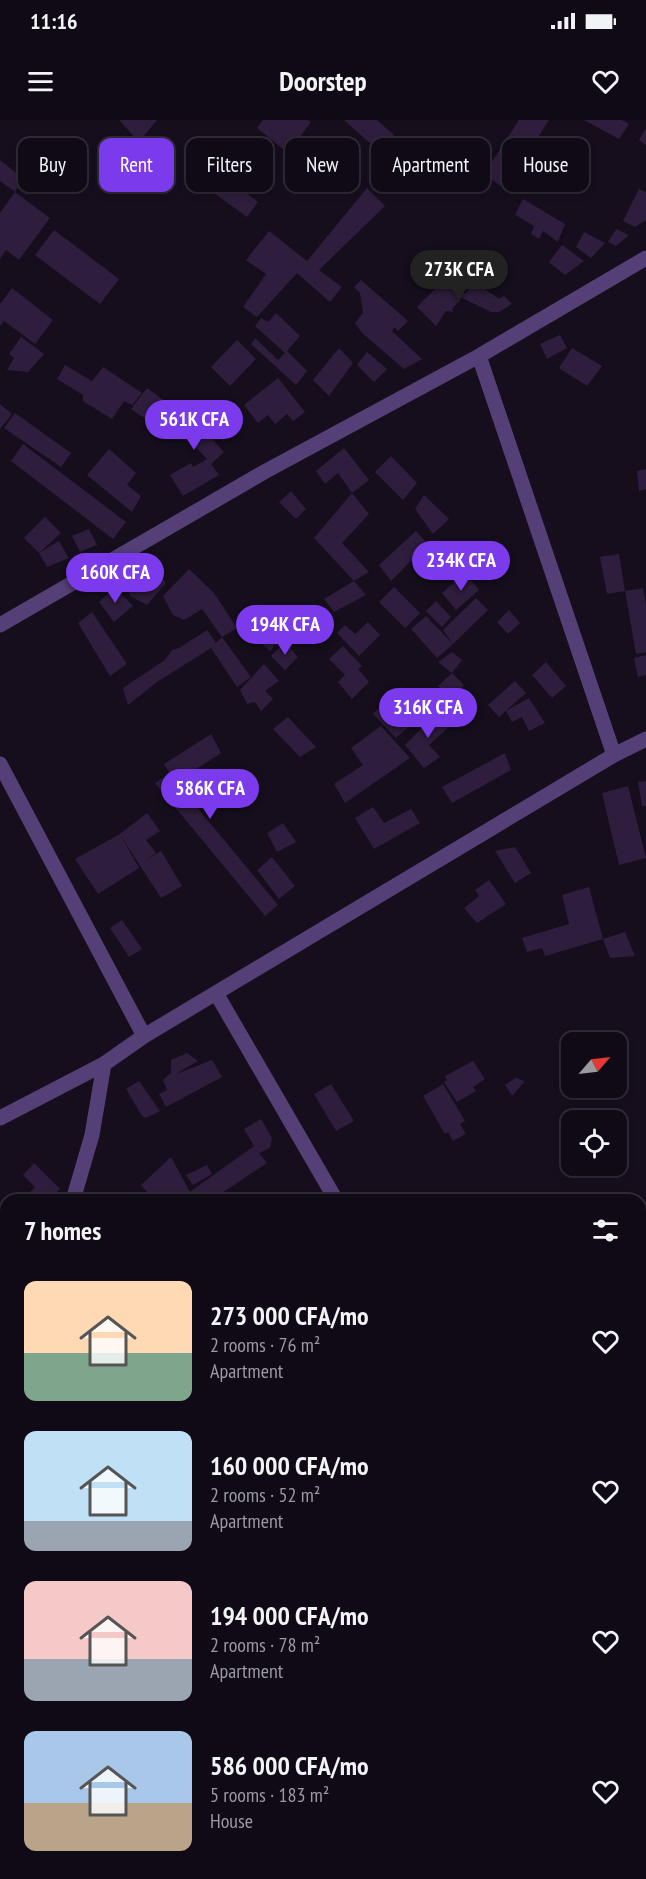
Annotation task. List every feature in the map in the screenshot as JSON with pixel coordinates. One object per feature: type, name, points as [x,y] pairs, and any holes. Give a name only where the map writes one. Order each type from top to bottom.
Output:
[{"type":"street","points":[[0,625],[266,471],[480,356],[646,258]]},
{"type":"street","points":[[480,356],[614,755]]},
{"type":"street","points":[[0,1118],[104,1064],[144,1036],[614,755],[646,739]]},
{"type":"street","points":[[0,764],[144,1036]]},
{"type":"street","points":[[216,993],[333,1194]]},
{"type":"street","points":[[75,1194],[92,1135],[104,1064]]},
{"type":"building","points":[[119,120],[157,120],[142,138],[135,138]]},
{"type":"building","points":[[263,120],[308,120],[311,122],[299,138],[285,138],[285,151],[273,141],[273,138],[269,138],[257,128]]},
{"type":"building","points":[[344,120],[377,120],[394,135],[392,138],[371,138],[371,144]]},
{"type":"building","points":[[519,120],[549,120],[538,138],[507,138]]},
{"type":"building","points":[[584,120],[622,120],[629,124],[619,139]]},
{"type":"building","points":[[646,128],[646,145],[639,140]]},
{"type":"building","points":[[502,146],[502,187],[490,178],[490,165]]},
{"type":"building","points":[[0,160],[18,174],[18,189],[15,192],[0,181]]},
{"type":"building","points":[[367,188],[385,206],[319,270],[342,287],[330,302],[297,273],[257,317],[243,307],[266,274],[246,260],[269,231],[307,261]]},
{"type":"building","points":[[639,189],[646,192],[646,220],[635,227],[623,221]]},
{"type":"building","points":[[15,192],[50,218],[19,260],[6,250],[0,259],[0,213]]},
{"type":"building","points":[[245,192],[258,202],[247,217],[214,193]]},
{"type":"building","points":[[523,199],[565,224],[558,242],[543,231],[539,239],[531,234],[534,226],[515,215]]},
{"type":"building","points":[[616,229],[629,235],[616,246],[608,242]]},
{"type":"building","points":[[54,230],[119,279],[100,304],[35,255]]},
{"type":"building","points":[[584,232],[605,243],[591,258],[576,247]]},
{"type":"building","points":[[562,245],[584,261],[565,275],[549,262]]},
{"type":"building","points":[[478,259],[500,275],[488,288],[468,274]]},
{"type":"building","points":[[445,279],[460,294],[466,293],[475,282],[499,299],[504,296],[512,304],[499,312],[491,312],[462,298],[452,309],[453,312],[446,311],[436,326],[417,307]]},
{"type":"building","points":[[361,280],[408,321],[398,331],[394,327],[392,331],[422,359],[404,369],[362,333],[355,323],[363,313],[360,293],[354,287]]},
{"type":"building","points":[[12,288],[53,320],[35,344],[4,321],[0,326],[0,304]]},
{"type":"building","points":[[276,313],[300,336],[287,351],[307,371],[296,385],[251,344],[255,338],[278,360],[285,353],[255,326],[261,318],[268,322]]},
{"type":"building","points":[[560,335],[567,348],[547,359],[540,344]]},
{"type":"building","points":[[21,337],[44,354],[28,372],[7,370],[14,358],[9,354]]},
{"type":"building","points":[[237,340],[256,359],[230,386],[211,367]]},
{"type":"building","points":[[339,348],[353,363],[329,396],[313,380]]},
{"type":"building","points":[[572,348],[602,366],[587,386],[559,368]]},
{"type":"building","points":[[367,352],[387,369],[374,382],[357,365]]},
{"type":"building","points":[[65,365],[92,381],[103,367],[142,393],[132,405],[124,401],[112,419],[83,401],[83,395],[57,379]]},
{"type":"building","points":[[278,378],[305,412],[293,421],[287,414],[275,424],[268,415],[258,423],[244,405]]},
{"type":"building","points":[[147,388],[169,404],[153,424],[131,409]]},
{"type":"building","points":[[177,401],[224,452],[211,464],[219,475],[183,496],[170,475],[191,463],[193,467],[207,459],[163,413]]},
{"type":"building","points":[[0,404],[12,414],[0,429]]},
{"type":"building","points":[[15,413],[71,453],[61,467],[4,428]]},
{"type":"building","points":[[23,444],[126,522],[113,539],[11,461]]},
{"type":"building","points":[[344,448],[369,480],[352,493],[338,473],[325,484],[316,471]]},
{"type":"building","points":[[109,449],[136,473],[127,485],[141,496],[132,512],[87,475]]},
{"type":"building","points":[[391,456],[417,483],[403,500],[375,472]]},
{"type":"building","points":[[646,469],[646,489],[639,491],[637,471]]},
{"type":"building","points":[[291,491],[306,509],[296,519],[279,502]]},
{"type":"building","points":[[352,493],[369,514],[342,543],[369,572],[354,581],[314,538]]},
{"type":"building","points":[[424,495],[449,519],[433,534],[415,509]]},
{"type":"building","points":[[45,517],[61,533],[39,553],[24,538]]},
{"type":"building","points":[[89,529],[97,545],[80,552],[72,536]]},
{"type":"building","points":[[416,531],[428,544],[391,581],[379,565]]},
{"type":"building","points":[[59,541],[69,558],[47,567],[39,553]]},
{"type":"building","points":[[619,554],[625,591],[607,594],[600,557]]},
{"type":"building","points":[[152,565],[166,583],[147,605],[130,596],[127,585]]},
{"type":"building","points":[[189,569],[214,593],[237,628],[222,637],[202,609],[184,620],[173,615],[163,596]]},
{"type":"building","points":[[465,573],[479,590],[456,610],[442,593]]},
{"type":"building","points":[[354,581],[366,595],[334,612],[324,599]]},
{"type":"building","points":[[115,587],[133,606],[114,622],[99,602]]},
{"type":"building","points":[[394,587],[420,613],[405,628],[379,602]]},
{"type":"building","points":[[643,588],[646,605],[646,652],[636,654],[625,591]]},
{"type":"building","points":[[476,598],[488,610],[453,644],[443,630]]},
{"type":"building","points":[[436,601],[451,617],[442,627],[426,611]]},
{"type":"building","points":[[509,610],[520,623],[508,634],[497,622]]},
{"type":"building","points":[[92,612],[127,664],[110,676],[78,623]]},
{"type":"building","points":[[250,613],[281,638],[270,651],[239,624]]},
{"type":"building","points":[[426,616],[453,644],[437,658],[411,629]]},
{"type":"building","points":[[368,622],[380,635],[359,656],[337,633],[345,625],[355,634]]},
{"type":"building","points":[[207,630],[216,643],[222,637],[251,677],[237,687],[211,648],[157,682],[128,705],[123,688],[165,660],[172,650]]},
{"type":"building","points":[[285,642],[298,657],[285,670],[271,656]]},
{"type":"building","points":[[343,646],[362,666],[358,669],[369,682],[352,699],[338,682],[345,675],[329,659]]},
{"type":"building","points":[[452,652],[462,660],[452,673],[438,662]]},
{"type":"building","points":[[646,655],[646,675],[638,677],[634,658]]},
{"type":"building","points":[[546,662],[566,686],[552,698],[532,675]]},
{"type":"building","points":[[264,664],[279,681],[265,691],[273,699],[261,711],[255,702],[247,704],[240,690]]},
{"type":"building","points":[[452,673],[464,685],[453,700],[438,686]]},
{"type":"building","points":[[515,681],[526,693],[499,717],[488,705]]},
{"type":"building","points":[[401,687],[425,712],[396,738],[373,714]]},
{"type":"building","points":[[529,698],[545,723],[529,731],[522,717],[512,722],[506,711]]},
{"type":"building","points":[[440,709],[453,723],[429,745],[440,757],[424,768],[405,745]]},
{"type":"building","points":[[288,717],[316,747],[300,757],[273,729]]},
{"type":"building","points":[[381,726],[410,758],[345,803],[334,784],[363,765],[351,748]]},
{"type":"building","points":[[211,734],[221,753],[176,782],[278,905],[265,916],[155,783],[170,774],[164,764]]},
{"type":"building","points":[[505,753],[511,770],[452,803],[442,787]]},
{"type":"building","points":[[646,781],[646,806],[642,806],[638,782]]},
{"type":"building","points":[[628,786],[646,858],[619,865],[602,793]]},
{"type":"building","points":[[373,807],[384,823],[411,809],[420,823],[374,849],[355,818]]},
{"type":"building","points":[[147,813],[160,831],[146,840],[156,853],[146,860],[161,851],[182,886],[161,898],[121,836],[139,868],[98,894],[75,859],[120,834]]},
{"type":"building","points":[[283,823],[296,842],[277,852],[267,833]]},
{"type":"building","points":[[515,847],[531,873],[515,883],[495,851]]},
{"type":"building","points":[[272,857],[295,886],[279,899],[257,870]]},
{"type":"building","points":[[489,880],[506,904],[477,923],[464,908],[479,896],[475,890]]},
{"type":"building","points":[[589,887],[603,939],[545,956],[542,948],[527,952],[522,938],[569,924],[562,895]]},
{"type":"building","points":[[122,920],[142,949],[129,957],[110,928]]},
{"type":"building","points":[[625,932],[635,956],[610,958],[603,939]]},
{"type":"building","points":[[187,1053],[198,1061],[176,1074],[212,1060],[222,1077],[166,1107],[159,1094],[167,1090],[163,1080],[171,1073],[171,1060]]},
{"type":"building","points":[[473,1061],[485,1079],[473,1087],[476,1091],[457,1102],[444,1082],[447,1080],[445,1076]]},
{"type":"building","points":[[516,1078],[525,1081],[512,1096],[505,1085]]},
{"type":"building","points":[[139,1081],[160,1111],[146,1118],[142,1116],[126,1089]]},
{"type":"building","points":[[331,1084],[354,1121],[336,1131],[314,1094]]},
{"type":"building","points":[[443,1084],[465,1121],[460,1124],[466,1134],[453,1141],[448,1132],[445,1134],[423,1096]]},
{"type":"building","points":[[261,1119],[272,1138],[270,1148],[259,1153],[267,1163],[220,1194],[187,1194],[254,1146],[244,1129]]},
{"type":"building","points":[[171,1157],[190,1192],[183,1194],[148,1193],[141,1185]]},
{"type":"building","points":[[34,1163],[60,1189],[55,1194],[28,1194],[35,1187],[23,1175]]},
{"type":"building","points":[[207,1165],[212,1174],[193,1185],[186,1175]]}]
